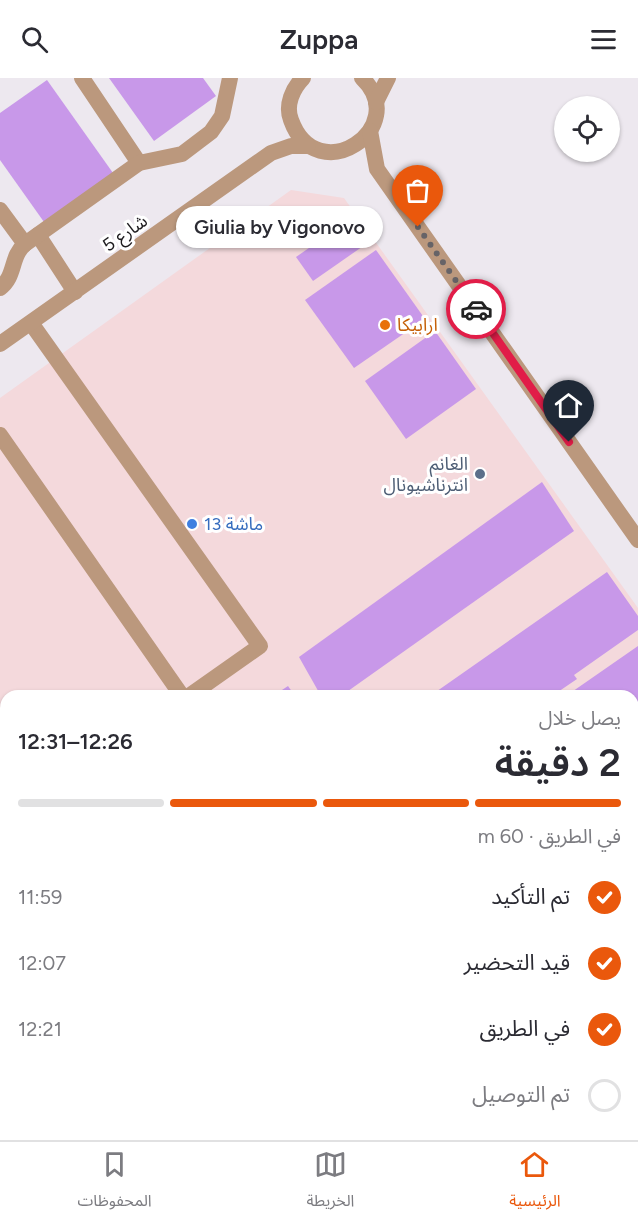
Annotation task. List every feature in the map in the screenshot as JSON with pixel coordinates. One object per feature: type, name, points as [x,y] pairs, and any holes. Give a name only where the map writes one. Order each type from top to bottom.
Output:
[{"type":"street","points":[[82,78],[139,163]]},
{"type":"street","points":[[0,288],[11,276],[16,253],[31,239],[139,163],[182,154],[211,132],[222,116],[230,78]]},
{"type":"street","points":[[340,152],[358,145],[370,131],[376,117],[376,102],[369,85],[362,78]]},
{"type":"street","points":[[376,102],[388,78]]},
{"type":"street","name":"شارع 5","points":[[272,153],[284,134],[290,99],[299,80]]},
{"type":"street","points":[[289,115],[296,132],[308,146],[324,152],[340,152],[360,158],[377,169],[638,540]]},
{"type":"street","points":[[370,131],[377,169]]},
{"type":"street","name":"شارع 5","points":[[0,344],[272,153],[291,146],[308,146]]},
{"type":"street","points":[[0,210],[31,239],[75,292]]},
{"type":"street","points":[[31,323],[260,646],[198,690]]},
{"type":"street","points":[[0,435],[178,690]]},
{"type":"shaded area","points":[[291,190],[344,198],[638,608],[638,690],[0,690],[0,398]]},
{"type":"building","points":[[109,78],[203,78],[216,96],[154,141]]},
{"type":"building","points":[[47,80],[113,173],[44,222],[0,160],[0,113]]},
{"type":"building","points":[[352,218],[369,242],[313,281],[296,257]]},
{"type":"building","points":[[376,250],[425,319],[354,368],[305,300]]},
{"type":"building","points":[[435,331],[476,389],[406,439],[365,381]]},
{"type":"building","points":[[542,482],[574,531],[349,690],[318,690],[299,657]]},
{"type":"building","points":[[607,572],[638,616],[638,630],[574,675],[577,679],[561,690],[439,690]]},
{"type":"building","points":[[638,646],[638,690],[575,690]]},
{"type":"way so far","points":[[418,227],[476,309]]},
{"type":"place","name":"Giulia by Vigonovo","points":[[418,227]]},
{"type":"place","name":"ارابيكا","points":[[385,325]]},
{"type":"place","name":"الغانم انترناشيونال","points":[[480,474]]},
{"type":"place","name":"ماشة 13","points":[[192,524]]},
{"type":"route","points":[[476,309],[569,442]]}]
